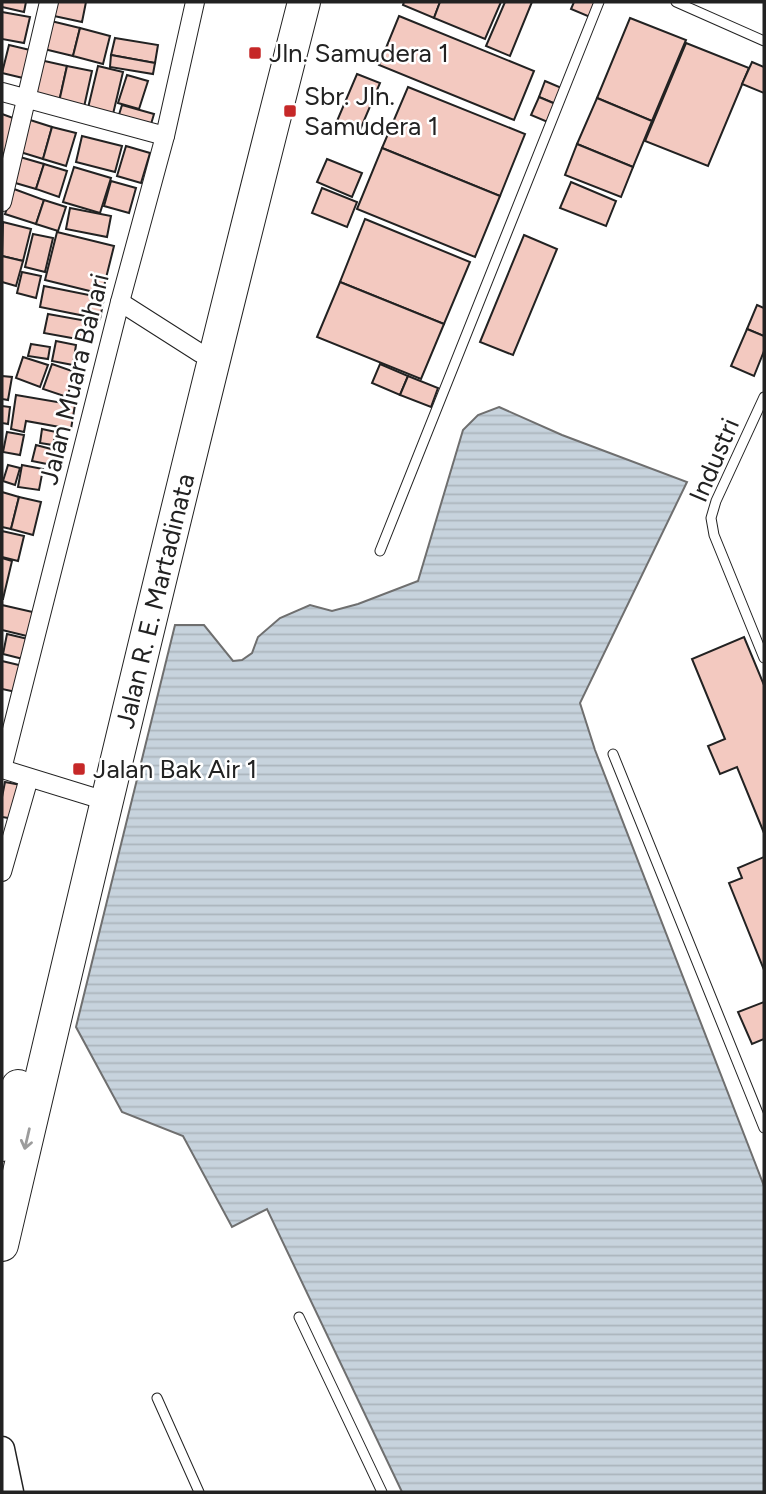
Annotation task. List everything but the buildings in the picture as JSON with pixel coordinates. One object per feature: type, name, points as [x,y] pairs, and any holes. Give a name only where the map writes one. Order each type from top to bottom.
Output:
[{"type":"highway","name":"Jalan R. E. Martadinata","points":[[2,1245],[99,799],[208,355],[286,2]]},
{"type":"highway","name":"Jalan R. E. Martadinata","points":[[208,355],[304,2]]},
{"type":"highway","name":"Jalan R. E. Martadinata","points":[[2,1145],[99,799]]},
{"type":"street","points":[[2,202],[49,2]]},
{"type":"street","name":"Jalan Muara Bahari","points":[[2,769],[120,302],[165,136],[195,2]]},
{"type":"street","points":[[2,92],[165,136]]},
{"type":"street","points":[[120,302],[208,355]]},
{"type":"street","points":[[2,769],[99,799]]},
{"type":"street","points":[[2,872],[29,778]]},
{"type":"street","points":[[2,1449],[11,1492]]},
{"type":"lane","points":[[380,551],[599,2]]},
{"type":"lane","points":[[676,2],[764,41]]},
{"type":"lane","name":"Industri","points":[[764,397],[716,501],[711,518],[714,535],[764,658]]},
{"type":"lane","points":[[613,754],[764,1128]]},
{"type":"lane","points":[[299,1317],[382,1492]]},
{"type":"lane","points":[[157,1398],[199,1492]]},
{"type":"shaded area","points":[[499,407],[562,435],[687,482],[580,703],[595,750],[764,1186],[764,1492],[402,1492],[267,1209],[232,1227],[183,1136],[122,1112],[76,1027],[175,625],[204,625],[233,661],[242,660],[252,653],[258,637],[280,618],[310,605],[332,611],[418,581],[463,430],[478,415]]},
{"type":"place","name":"Jln. Samudera 1","points":[[255,53]]},
{"type":"place","name":"Sbr. Jln. Samudera 1","points":[[290,111]]},
{"type":"place","name":"Jalan Bak Air 1","points":[[79,769]]}]
